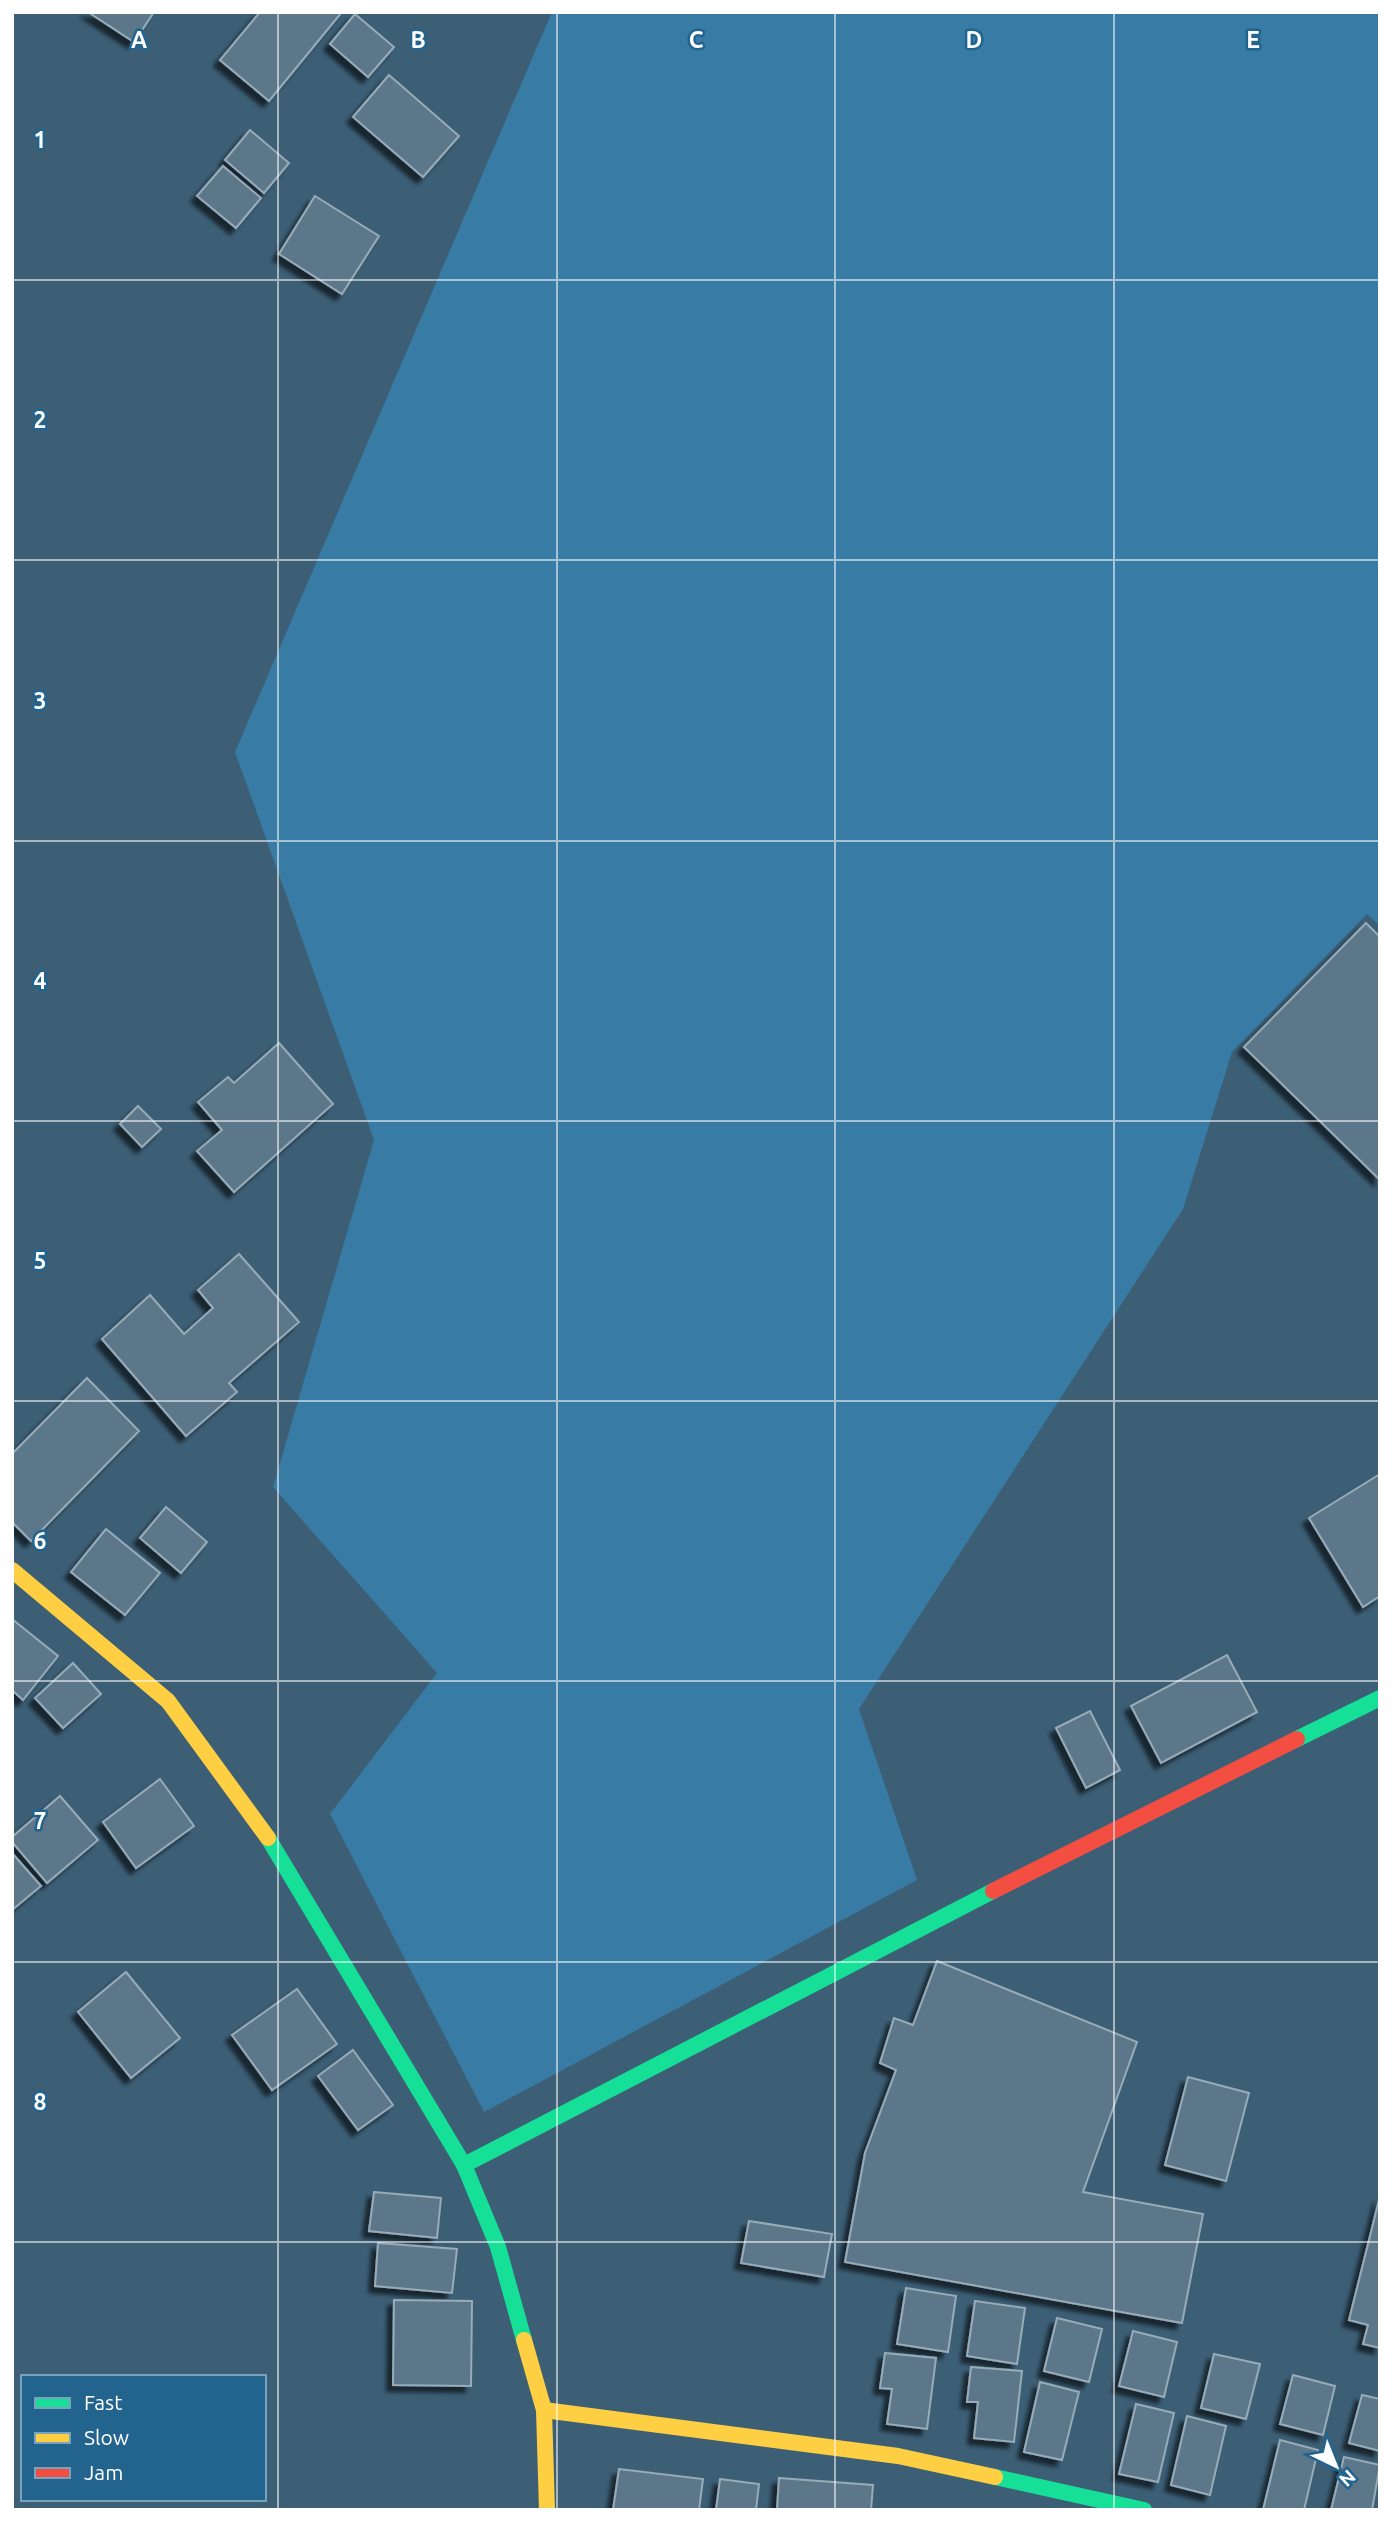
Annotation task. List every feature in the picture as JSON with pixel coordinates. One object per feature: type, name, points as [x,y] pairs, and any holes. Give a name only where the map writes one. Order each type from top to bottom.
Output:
[{"type":"street","points":[[12,1570],[168,1701],[259,1823],[464,2165],[498,2247],[544,2410],[547,2510]]},
{"type":"street","points":[[464,2165],[1057,1858],[1380,1698]]},
{"type":"street","points":[[544,2410],[898,2456],[1144,2510]]},
{"type":"shaded area","points":[[552,12],[1380,12],[1380,926],[1367,914],[1232,1052],[1183,1209],[859,1709],[917,1880],[484,2112],[330,1814],[437,1673],[273,1487],[374,1140],[235,752]]},
{"type":"building","points":[[88,12],[154,12],[134,42]]},
{"type":"building","points":[[260,12],[342,12],[269,101],[220,60]]},
{"type":"building","points":[[355,14],[394,47],[368,77],[330,44]]},
{"type":"building","points":[[389,75],[459,136],[423,177],[353,117]]},
{"type":"building","points":[[250,130],[289,163],[264,193],[225,160]]},
{"type":"building","points":[[223,166],[261,198],[236,228],[197,196]]},
{"type":"building","points":[[315,196],[379,236],[342,294],[279,254]]},
{"type":"building","points":[[1366,923],[1380,937],[1380,1180],[1244,1047]]},
{"type":"building","points":[[279,1043],[333,1104],[234,1192],[197,1151],[222,1130],[198,1102],[228,1077],[234,1083]]},
{"type":"building","points":[[138,1106],[161,1129],[142,1147],[120,1124]]},
{"type":"building","points":[[239,1254],[299,1322],[229,1383],[237,1392],[186,1436],[102,1339],[150,1295],[184,1334],[213,1308],[198,1290]]},
{"type":"building","points":[[87,1378],[139,1431],[31,1541],[12,1522],[12,1454]]},
{"type":"building","points":[[1380,1474],[1380,1596],[1363,1607],[1309,1518]]},
{"type":"building","points":[[166,1507],[207,1542],[181,1573],[140,1538]]},
{"type":"building","points":[[106,1529],[160,1573],[125,1615],[71,1572]]},
{"type":"building","points":[[12,1619],[58,1656],[23,1700],[12,1690]]},
{"type":"building","points":[[1227,1655],[1257,1712],[1161,1763],[1131,1706]]},
{"type":"building","points":[[73,1663],[101,1694],[63,1728],[35,1698]]},
{"type":"building","points":[[1090,1711],[1120,1770],[1086,1788],[1056,1728]]},
{"type":"building","points":[[160,1779],[194,1826],[136,1868],[103,1822]]},
{"type":"building","points":[[60,1796],[98,1840],[47,1883],[12,1842],[12,1837]]},
{"type":"building","points":[[12,1853],[41,1886],[12,1910]]},
{"type":"building","points":[[937,1961],[1137,2042],[1083,2192],[1203,2214],[1182,2323],[845,2262],[865,2153],[896,2070],[880,2063],[894,2018],[913,2025]]},
{"type":"building","points":[[126,1972],[180,2038],[131,2078],[78,2012]]},
{"type":"building","points":[[297,1989],[337,2044],[272,2090],[232,2035]]},
{"type":"building","points":[[353,2050],[393,2105],[358,2130],[318,2076]]},
{"type":"building","points":[[1188,2077],[1249,2093],[1226,2181],[1165,2165]]},
{"type":"building","points":[[374,2192],[441,2198],[437,2238],[369,2231]]},
{"type":"building","points":[[1380,2196],[1380,2348],[1363,2344],[1368,2325],[1349,2320]]},
{"type":"building","points":[[749,2221],[832,2234],[824,2277],[741,2263]]},
{"type":"building","points":[[378,2243],[457,2249],[452,2293],[375,2286]]},
{"type":"building","points":[[906,2288],[956,2296],[948,2352],[897,2344]]},
{"type":"building","points":[[394,2300],[472,2301],[471,2386],[393,2385]]},
{"type":"building","points":[[975,2301],[1025,2308],[1017,2364],[967,2356]]},
{"type":"building","points":[[1057,2318],[1102,2329],[1089,2382],[1044,2371]]},
{"type":"building","points":[[1133,2331],[1177,2342],[1164,2397],[1119,2386]]},
{"type":"building","points":[[885,2353],[936,2358],[927,2429],[887,2424],[892,2389],[880,2388]]},
{"type":"building","points":[[1214,2354],[1260,2364],[1246,2419],[1201,2408]]},
{"type":"building","points":[[971,2367],[1022,2371],[1014,2442],[974,2438],[978,2402],[967,2402]]},
{"type":"building","points":[[1293,2375],[1335,2386],[1323,2435],[1280,2424]]},
{"type":"building","points":[[1040,2382],[1079,2392],[1062,2460],[1024,2452]]},
{"type":"building","points":[[1362,2395],[1380,2399],[1380,2451],[1349,2443]]},
{"type":"building","points":[[1136,2404],[1174,2413],[1158,2482],[1119,2474]]},
{"type":"building","points":[[1187,2416],[1226,2426],[1210,2495],[1171,2485]]},
{"type":"building","points":[[1280,2440],[1318,2450],[1304,2510],[1263,2510]]},
{"type":"building","points":[[1344,2457],[1380,2465],[1372,2510],[1331,2510]]},
{"type":"building","points":[[619,2469],[703,2479],[699,2510],[613,2510]]},
{"type":"building","points":[[779,2478],[873,2485],[871,2510],[777,2510]]},
{"type":"building","points":[[720,2479],[759,2484],[756,2510],[716,2510]]},
{"type":"traffic: fast","points":[[1297,1739],[1380,1698]]},
{"type":"traffic: fast","points":[[268,1838],[464,2165],[498,2247],[524,2340]]},
{"type":"traffic: fast","points":[[464,2165],[993,1891]]},
{"type":"traffic: fast","points":[[995,2477],[1144,2510]]},
{"type":"traffic: slow","points":[[12,1570],[168,1701],[268,1838]]},
{"type":"traffic: slow","points":[[524,2340],[544,2410],[547,2510]]},
{"type":"traffic: slow","points":[[544,2410],[898,2456],[995,2477]]},
{"type":"traffic: jam","points":[[993,1891],[1297,1739]]}]
